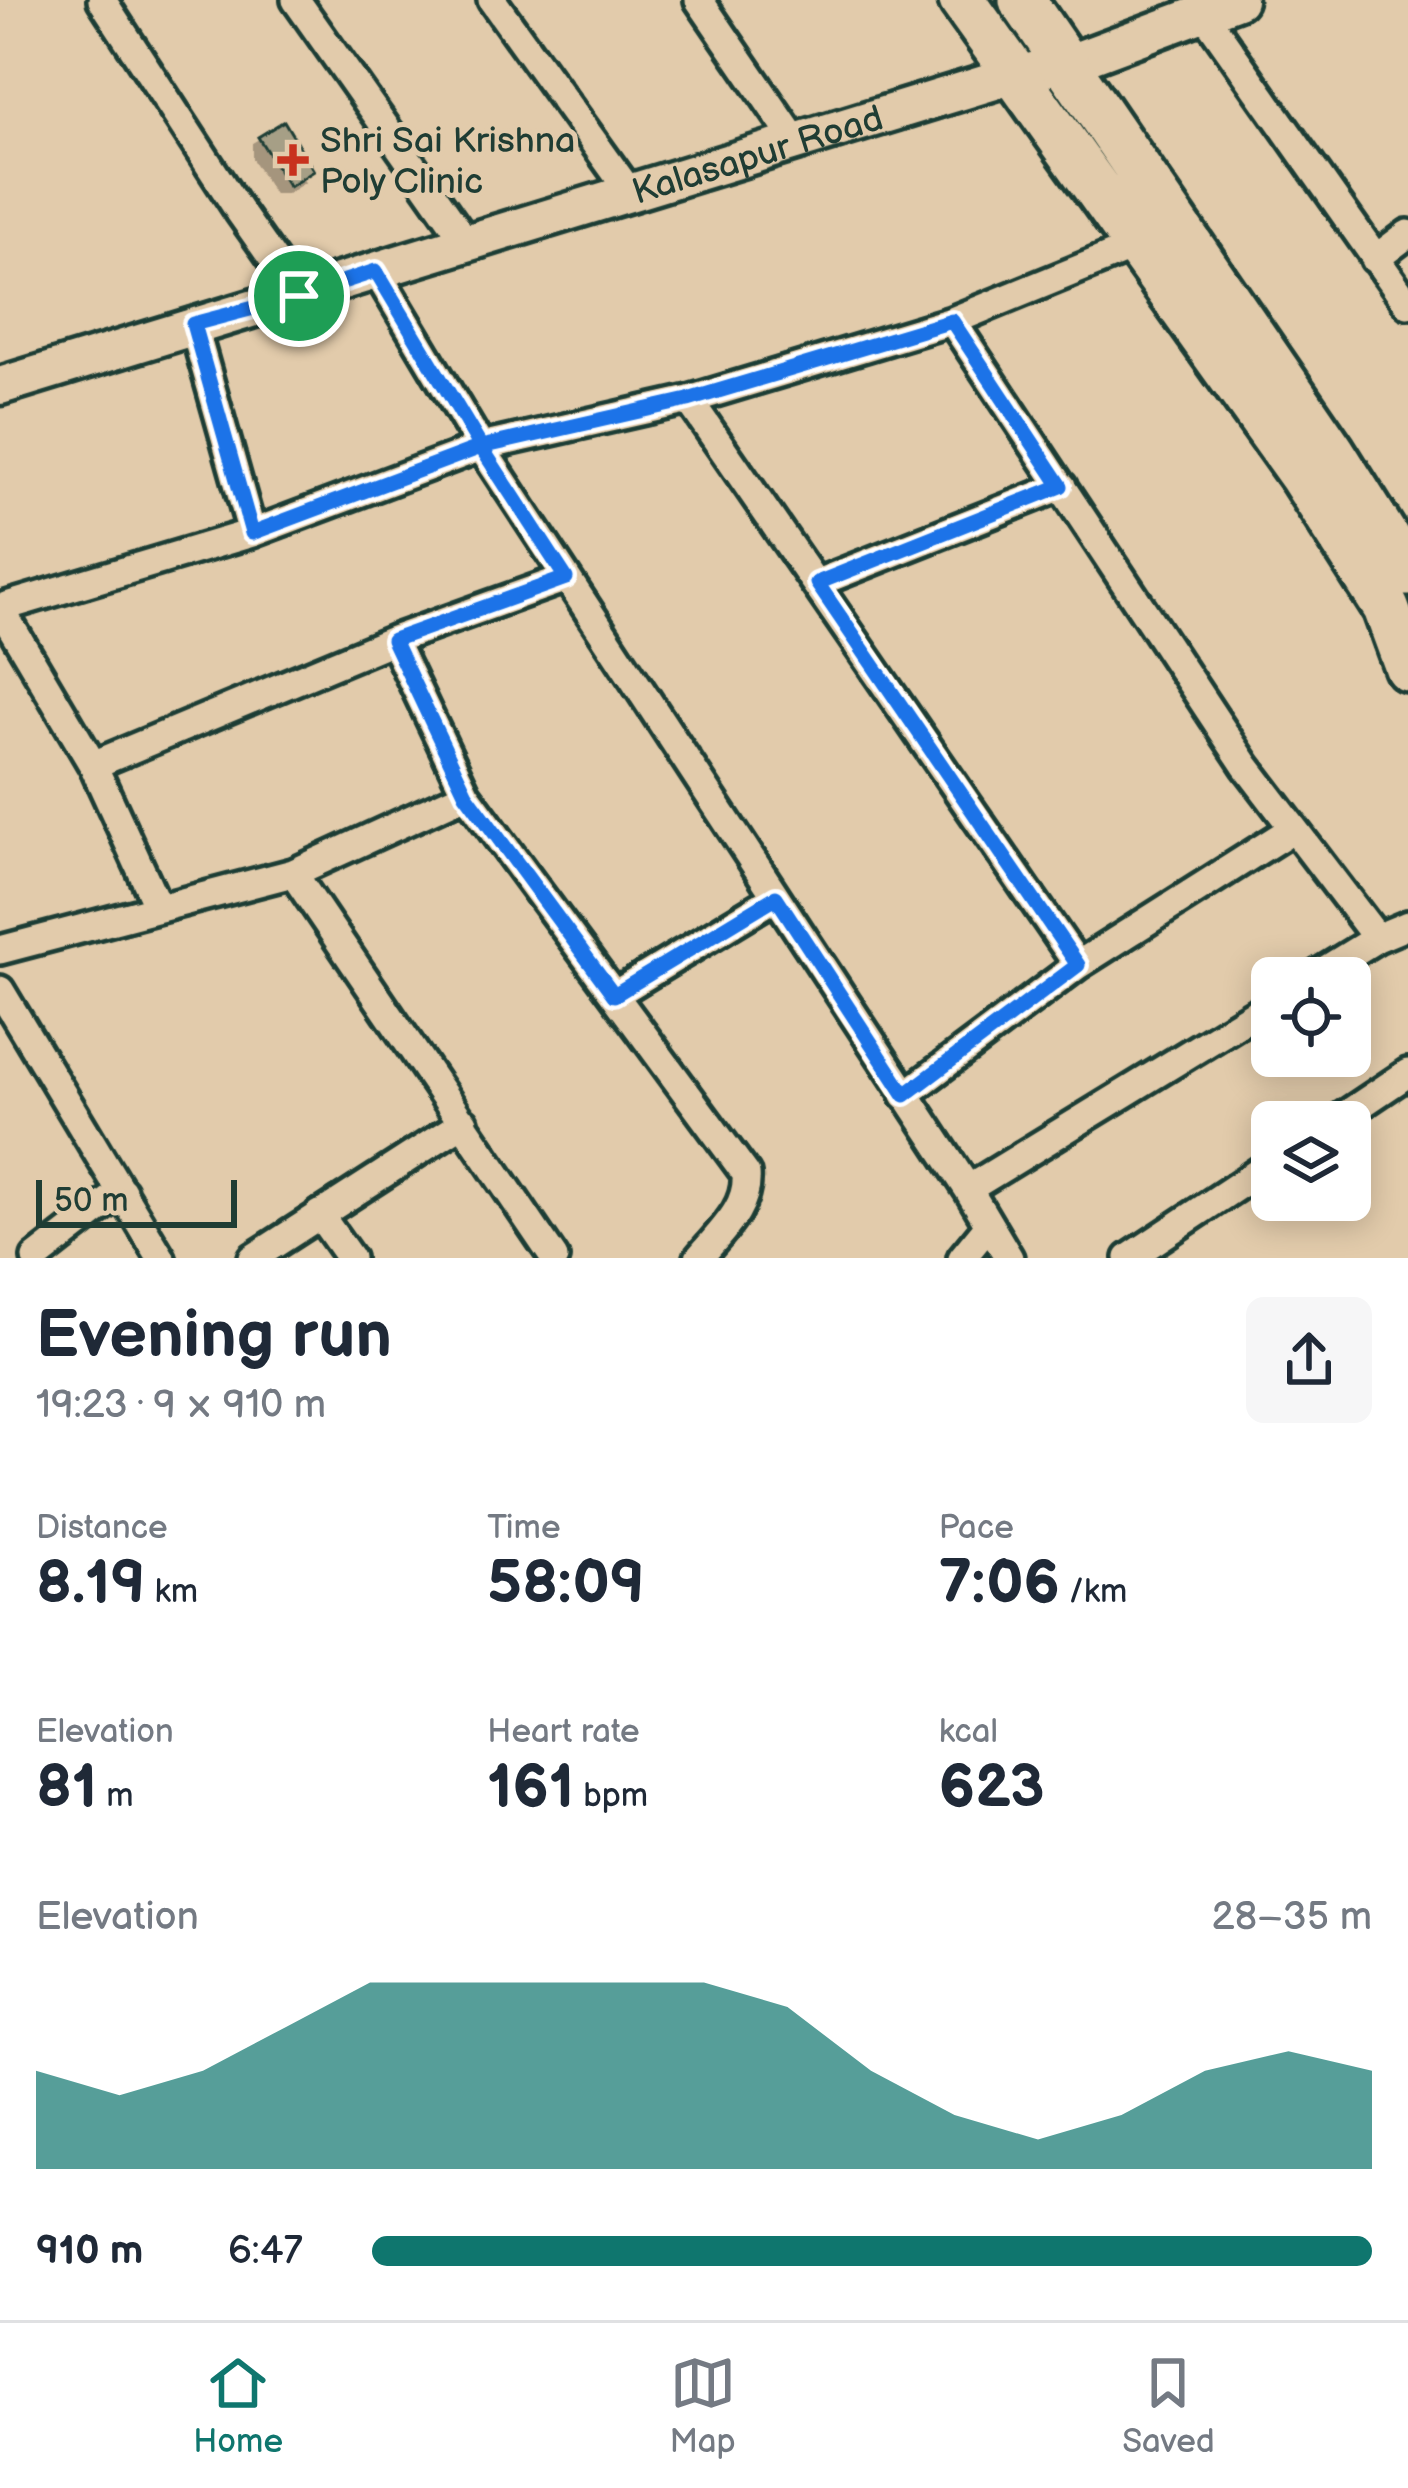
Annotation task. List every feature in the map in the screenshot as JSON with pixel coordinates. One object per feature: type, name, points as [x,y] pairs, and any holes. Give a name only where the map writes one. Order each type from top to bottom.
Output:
[{"type":"main road","points":[[962,0],[1140,244],[1326,514],[1386,608],[1408,668]]},
{"type":"main road","points":[[1022,0],[1332,452],[1408,573]]},
{"type":"street","points":[[102,0],[299,296]]},
{"type":"street","points":[[296,0],[467,242]]},
{"type":"street","points":[[492,0],[631,194]]},
{"type":"street","points":[[698,0],[796,142]]},
{"type":"street","name":"Kalasapur Road","points":[[0,386],[1014,75],[1069,64],[1238,0]]},
{"type":"street","points":[[1202,10],[1408,304]]},
{"type":"street","points":[[1375,259],[1408,234]]},
{"type":"street","points":[[158,908],[93,765],[0,608],[252,533],[481,447],[688,400],[952,321],[1140,244]]},
{"type":"street","points":[[376,271],[481,447],[1009,1258]]},
{"type":"street","points":[[952,321],[1292,830],[1377,938]]},
{"type":"street","points":[[193,324],[252,533]]},
{"type":"street","points":[[688,400],[1078,965]]},
{"type":"street","points":[[817,583],[1061,486]]},
{"type":"street","points":[[93,765],[393,640],[566,578]]},
{"type":"street","points":[[393,640],[466,794],[746,1174],[741,1205],[699,1258]]},
{"type":"street","points":[[0,950],[293,873],[466,794]]},
{"type":"street","points":[[905,1095],[1078,965],[1292,830]]},
{"type":"street","points":[[293,873],[554,1258]]},
{"type":"street","points":[[614,995],[776,897]]},
{"type":"street","points":[[1346,957],[1408,925]]},
{"type":"street","points":[[0,990],[161,1258]]},
{"type":"street","points":[[968,1190],[1251,1016]]},
{"type":"street","points":[[1366,1101],[1408,1073]]},
{"type":"street","points":[[253,1258],[464,1122]]},
{"type":"street","points":[[1129,1258],[1251,1177]]},
{"type":"street","points":[[36,1258],[122,1191]]},
{"type":"street","points":[[319,1214],[350,1258]]},
{"type":"street","points":[[962,1258],[989,1225]]},
{"type":"building","points":[[284,121],[314,171],[289,187],[258,137]]},
{"type":"place","name":"Shri Sai Krishna Poly Clinic","points":[[293,160]]},
{"type":"route","points":[[299,296],[193,324],[252,533],[481,447],[688,400],[952,321],[1061,486],[817,583],[1078,965],[905,1095],[776,897],[614,995],[466,794],[393,640],[566,578],[481,447],[376,271],[299,296]]}]
